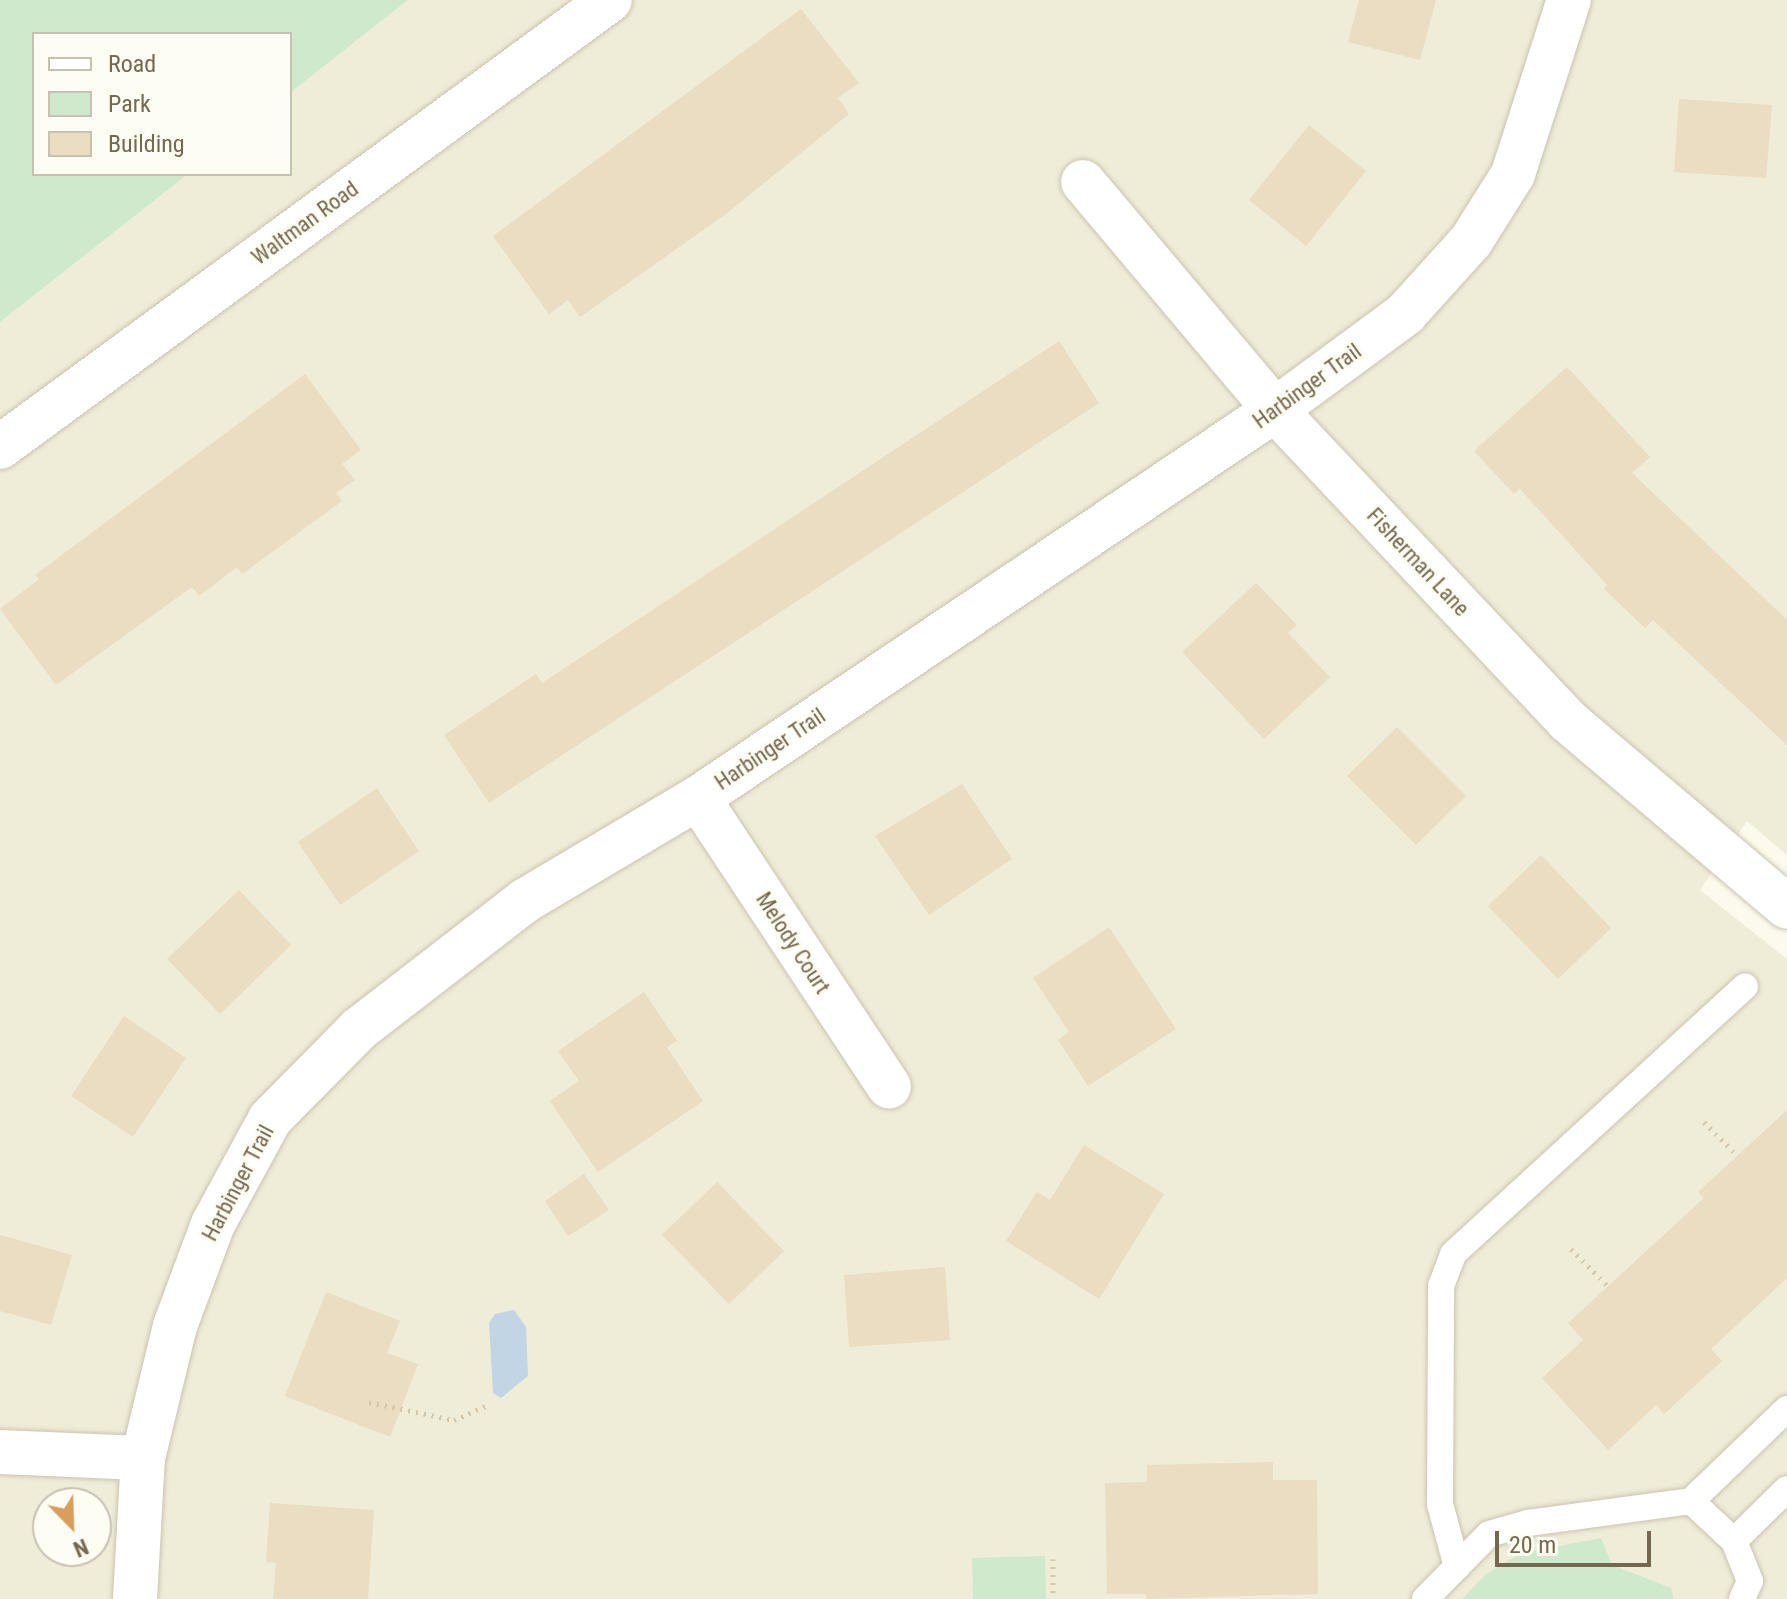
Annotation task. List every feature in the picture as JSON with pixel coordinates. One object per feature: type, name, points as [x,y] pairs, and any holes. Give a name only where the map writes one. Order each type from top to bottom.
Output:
[{"type":"street","name":"Waltman Road","points":[[0,447],[610,0]]},
{"type":"street","name":"Harbinger Trail","points":[[135,1599],[143,1458],[175,1326],[213,1224],[270,1119],[359,1029],[526,900],[698,798],[1275,410],[1405,314],[1471,241],[1513,174],[1569,0]]},
{"type":"street","name":"Fisherman Lane","points":[[1083,182],[1275,410],[1568,721],[1787,907]]},
{"type":"street","name":"Melody Court","points":[[698,798],[889,1087]]},
{"type":"street","points":[[0,1452],[143,1458]]},
{"type":"lane","points":[[1457,1567],[1440,1504],[1441,1286],[1453,1254],[1745,986]]},
{"type":"lane","points":[[1425,1599],[1489,1534],[1528,1523],[1691,1501],[1787,1409]]},
{"type":"lane","points":[[1734,1541],[1787,1489]]},
{"type":"lane","points":[[1691,1501],[1734,1541],[1750,1581],[1742,1599]]},
{"type":"path","points":[[1704,1122],[1738,1156]]},
{"type":"path","points":[[1571,1249],[1608,1286]]},
{"type":"path","points":[[369,1402],[454,1420],[485,1406]]},
{"type":"path","points":[[1053,1559],[1053,1599]]},
{"type":"shaded area","points":[[408,0],[1787,0],[1787,855],[1747,821],[1700,890],[1787,959],[1787,1599],[0,1599],[0,322],[185,176],[292,176],[292,91]]},
{"type":"green space","points":[[0,0],[408,0],[292,91],[292,32],[32,32],[32,176],[185,176],[0,322]]},
{"type":"green space","points":[[1601,1538],[1612,1565],[1671,1588],[1674,1599],[1462,1599],[1486,1574],[1521,1553]]},
{"type":"green space","points":[[1045,1556],[1046,1599],[973,1599],[972,1558]]},
{"type":"water","points":[[514,1310],[526,1327],[528,1376],[501,1398],[493,1393],[489,1323],[495,1314]]},
{"type":"building","points":[[1359,0],[1436,0],[1420,60],[1348,42]]},
{"type":"building","points":[[801,9],[859,83],[838,98],[849,114],[726,214],[580,317],[568,300],[549,314],[493,236]]},
{"type":"building","points":[[1679,99],[1772,105],[1766,178],[1674,172]]},
{"type":"building","points":[[1309,125],[1366,171],[1306,246],[1249,200]]},
{"type":"building","points":[[1059,341],[1099,403],[489,803],[444,735],[536,674],[542,683]]},
{"type":"building","points":[[1567,367],[1650,457],[1632,473],[1787,620],[1787,745],[1653,620],[1645,628],[1604,589],[1607,585],[1520,489],[1514,494],[1474,451]]},
{"type":"building","points":[[305,374],[361,450],[342,464],[355,480],[336,493],[342,501],[242,574],[237,567],[199,596],[192,587],[56,685],[0,609],[39,579],[35,575]]},
{"type":"building","points":[[1256,583],[1297,625],[1288,633],[1330,677],[1264,739],[1182,652]]},
{"type":"building","points":[[1397,727],[1466,796],[1416,845],[1347,776]]},
{"type":"building","points":[[962,784],[1012,859],[929,915],[875,836]]},
{"type":"building","points":[[377,788],[419,851],[340,905],[298,842]]},
{"type":"building","points":[[1541,855],[1611,928],[1558,979],[1488,906]]},
{"type":"building","points":[[239,890],[291,945],[220,1014],[167,959]]},
{"type":"building","points":[[1109,927],[1176,1029],[1088,1086],[1058,1040],[1069,1032],[1033,978]]},
{"type":"building","points":[[644,992],[677,1041],[667,1047],[703,1101],[598,1172],[550,1101],[579,1081],[558,1051]]},
{"type":"building","points":[[124,1016],[186,1058],[133,1137],[71,1096]]},
{"type":"building","points":[[1787,1110],[1787,1278],[1711,1349],[1722,1361],[1664,1414],[1656,1405],[1608,1450],[1542,1378],[1583,1340],[1568,1323],[1704,1198],[1698,1192]]},
{"type":"building","points":[[1084,1145],[1164,1194],[1099,1299],[1006,1241],[1037,1192],[1050,1200]]},
{"type":"building","points":[[584,1174],[609,1210],[568,1236],[545,1201]]},
{"type":"building","points":[[717,1182],[784,1251],[729,1304],[662,1235]]},
{"type":"building","points":[[0,1235],[72,1255],[51,1325],[0,1311]]},
{"type":"building","points":[[945,1267],[950,1340],[849,1347],[844,1275]]},
{"type":"building","points":[[326,1292],[400,1321],[387,1353],[418,1364],[390,1437],[285,1396]]},
{"type":"building","points":[[1273,1462],[1273,1480],[1317,1480],[1318,1594],[1146,1599],[1146,1594],[1107,1594],[1105,1483],[1147,1482],[1147,1465]]},
{"type":"building","points":[[270,1503],[374,1510],[368,1599],[273,1599],[276,1563],[266,1562]]}]
